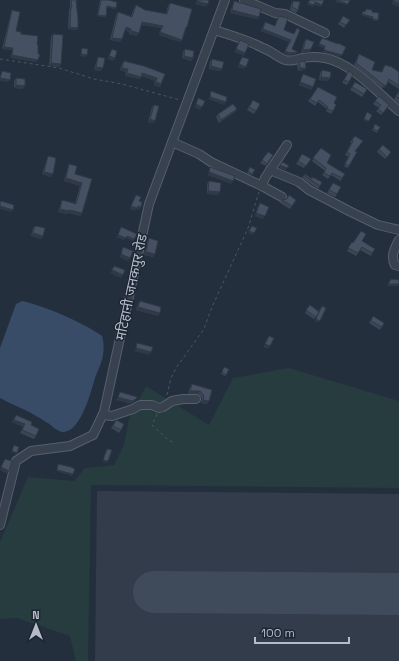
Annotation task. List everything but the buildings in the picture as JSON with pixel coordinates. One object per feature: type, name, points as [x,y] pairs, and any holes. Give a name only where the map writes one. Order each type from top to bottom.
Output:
[{"type":"street","name":"मटिहानी जनकपुर रोड","points":[[0,525],[16,461],[31,451],[70,446],[92,435],[103,415],[149,204],[225,0]]},
{"type":"street","points":[[244,0],[275,13],[285,14],[325,33]]},
{"type":"street","points":[[214,30],[238,37],[264,48],[286,60],[294,61],[304,58],[325,58],[347,67],[367,81],[399,111]]},
{"type":"street","points":[[172,142],[199,154],[282,197]]},
{"type":"street","points":[[262,186],[270,170],[287,145]]},
{"type":"street","points":[[270,170],[299,182],[309,190],[378,225],[399,230]]},
{"type":"street","points":[[399,240],[392,254],[392,261],[395,265],[399,266]]},
{"type":"street","points":[[103,415],[112,416],[140,405],[162,407],[172,401],[196,399]]},
{"type":"path","points":[[0,59],[59,68],[94,79],[122,84],[187,102]]},
{"type":"path","points":[[175,444],[152,425],[162,407],[171,378],[176,368],[204,329],[212,306],[248,228],[256,198],[262,186]]},
{"type":"shaded area","points":[[97,491],[399,494],[399,661],[95,661]]},
{"type":"green space","points":[[289,368],[399,401],[399,488],[91,485],[88,661],[76,661],[70,636],[17,618],[0,619],[0,542],[28,477],[74,481],[85,468],[114,465],[124,445],[129,419],[146,386],[209,425],[233,378]]},
{"type":"water","points":[[22,301],[64,316],[102,336],[104,350],[88,401],[80,419],[75,426],[69,430],[62,432],[35,415],[0,398],[0,348],[16,304]]},
{"type":"runway","points":[[154,592],[399,594]]}]
